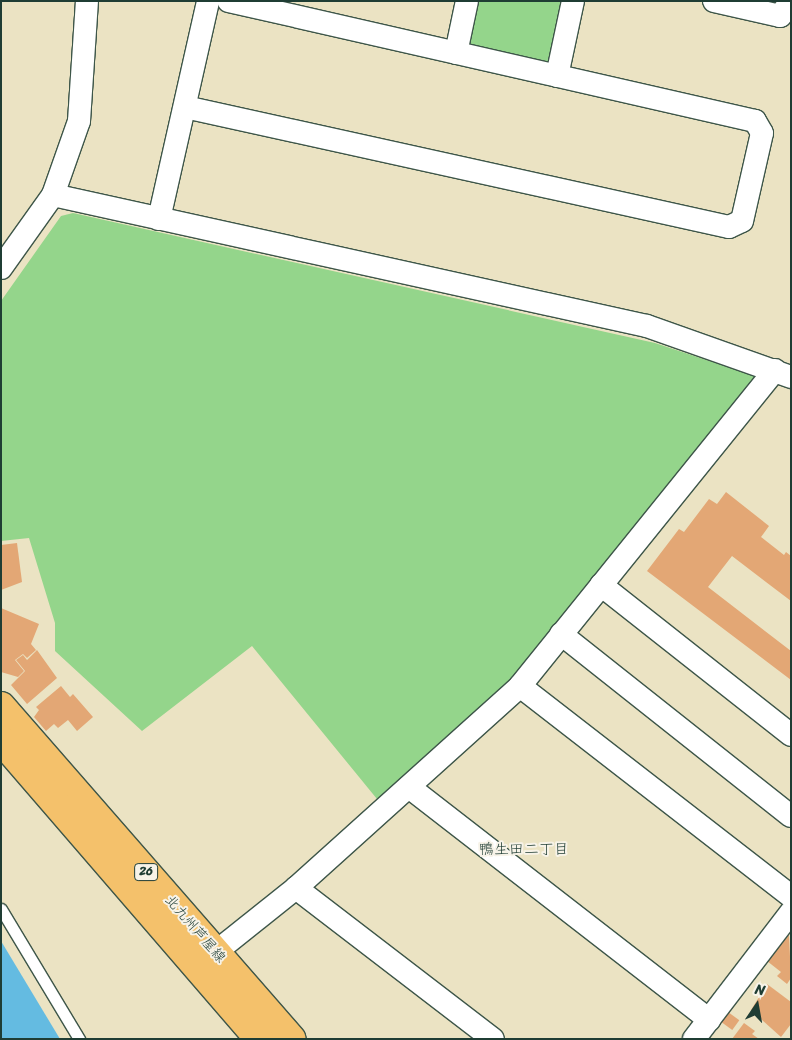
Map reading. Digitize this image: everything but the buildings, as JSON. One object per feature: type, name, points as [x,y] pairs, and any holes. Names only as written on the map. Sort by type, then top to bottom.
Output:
[{"type":"main road","name":"北九州芦屋線","points":[[1,706],[206,959],[259,1039]]},
{"type":"main road","name":"北九州芦屋線","points":[[1,740],[206,959],[291,1039]]},
{"type":"street","points":[[1,268],[53,195],[79,121],[87,1]]},
{"type":"street","points":[[158,219],[208,1]]},
{"type":"street","points":[[185,107],[728,227],[742,221],[762,133],[755,121],[229,1]]},
{"type":"street","points":[[456,53],[467,1]]},
{"type":"street","points":[[557,76],[573,1]]},
{"type":"street","points":[[714,1],[780,16],[791,1]]},
{"type":"street","points":[[53,195],[647,326],[783,374],[601,585],[520,686],[296,888],[206,959]]},
{"type":"street","points":[[601,585],[790,734]]},
{"type":"street","points":[[561,634],[791,816]]},
{"type":"street","points":[[520,686],[791,896]]},
{"type":"street","points":[[409,787],[709,1020]]},
{"type":"street","points":[[296,888],[493,1039]]},
{"type":"street","points":[[694,1039],[791,912]]},
{"type":"lane","points":[[1,909],[79,1039]]},
{"type":"green space","points":[[473,1],[567,1],[553,67],[463,47]]},
{"type":"green space","points":[[73,213],[655,343],[755,376],[756,380],[513,682],[377,799],[252,646],[142,731],[55,651],[55,623],[29,538],[1,541],[1,301],[61,216]]},
{"type":"water","points":[[1,941],[60,1039],[1,1039]]},
{"type":"district","name":"鴨生田二丁目","points":[[524,850]]}]
